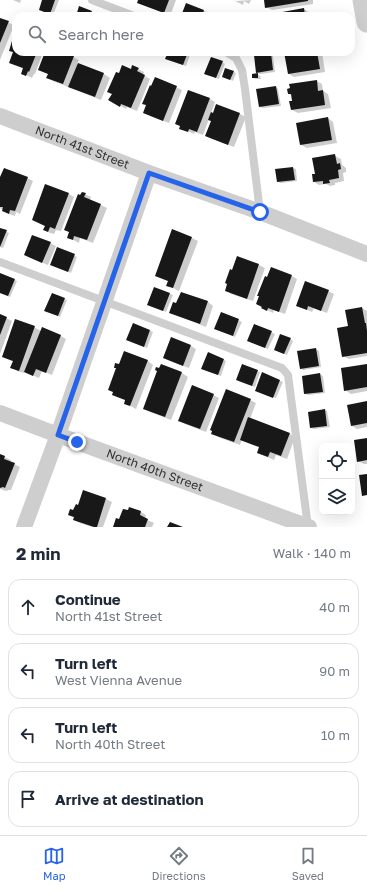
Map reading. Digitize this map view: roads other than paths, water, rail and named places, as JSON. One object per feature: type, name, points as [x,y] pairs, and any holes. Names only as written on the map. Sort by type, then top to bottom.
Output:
[{"type":"street","points":[[363,0],[367,22]]},
{"type":"street","name":"North 41st Street","points":[[0,116],[149,173],[260,212],[367,254]]},
{"type":"street","points":[[24,527],[58,435],[149,173]]},
{"type":"street","name":"North 40th Street","points":[[0,413],[309,527]]},
{"type":"lane","points":[[92,0],[124,12]]},
{"type":"lane","points":[[233,56],[236,58],[242,70],[260,212]]},
{"type":"lane","points":[[0,262],[282,368],[288,375],[309,527]]}]
